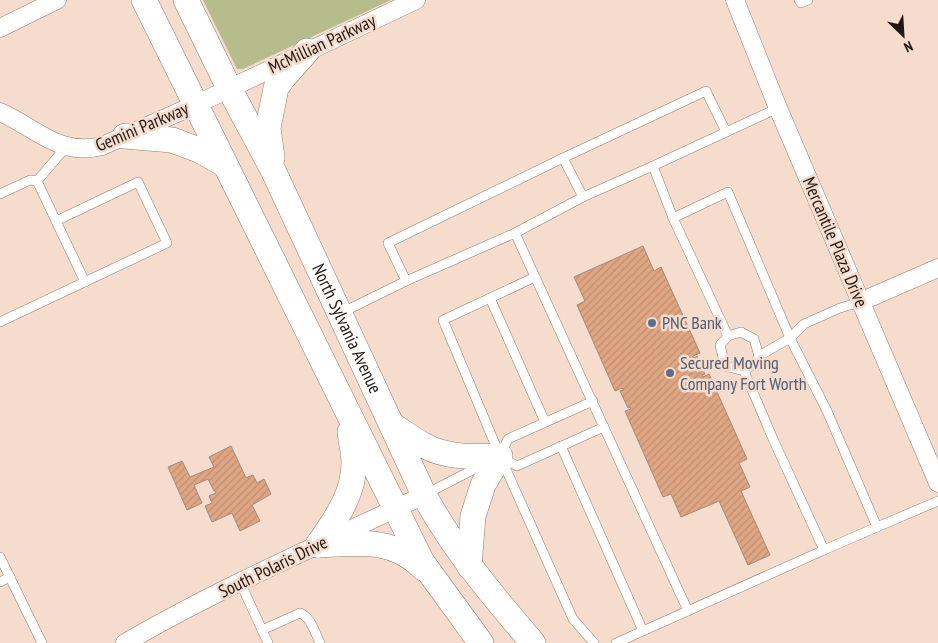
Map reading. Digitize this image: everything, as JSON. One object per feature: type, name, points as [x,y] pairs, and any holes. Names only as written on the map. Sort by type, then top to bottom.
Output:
[{"type":"main road","name":"North Sylvania Avenue","points":[[144,0],[422,562],[481,643]]},
{"type":"main road","name":"North Sylvania Avenue","points":[[186,0],[229,88],[273,170],[424,495],[441,527],[469,566],[533,643]]},
{"type":"main road","points":[[273,170],[268,128],[276,88],[307,51]]},
{"type":"main road","points":[[125,136],[172,140],[199,150],[224,164]]},
{"type":"main road","points":[[318,545],[338,516],[348,495],[354,464],[348,413]]},
{"type":"main road","points":[[392,425],[427,447],[448,454],[478,457],[500,456]]},
{"type":"main road","points":[[469,566],[473,516],[483,485],[500,456]]},
{"type":"main road","points":[[318,545],[364,542],[394,548],[414,559],[435,581]]},
{"type":"street","points":[[0,28],[56,0]]},
{"type":"street","name":"McMillian Parkway","points":[[229,88],[416,0]]},
{"type":"street","name":"Mercantile Plaza Drive","points":[[735,0],[778,108],[938,483]]},
{"type":"street","name":"Gemini Parkway","points":[[0,112],[66,147],[88,150],[125,136],[229,88]]},
{"type":"street","points":[[860,302],[938,268]]},
{"type":"street","name":"South Polaris Drive","points":[[125,643],[163,621],[240,582],[424,495]]},
{"type":"lane","points":[[799,0],[801,4],[808,0]]},
{"type":"lane","points":[[406,281],[388,243],[706,91],[726,132]]},
{"type":"lane","points":[[340,313],[406,281],[515,233],[583,197],[778,108]]},
{"type":"lane","points":[[38,181],[66,147]]},
{"type":"lane","points":[[563,158],[583,197]]},
{"type":"lane","points":[[653,166],[673,218],[728,336]]},
{"type":"lane","points":[[0,194],[30,180],[38,181]]},
{"type":"lane","points":[[38,181],[85,282]]},
{"type":"lane","points":[[0,322],[167,243],[138,182],[56,221]]},
{"type":"lane","points":[[673,218],[728,192],[790,338],[827,411],[877,527]]},
{"type":"lane","points":[[515,233],[688,611]]},
{"type":"lane","points":[[535,277],[443,320],[500,456],[573,619],[594,643]]},
{"type":"lane","points":[[490,298],[545,422]]},
{"type":"lane","points":[[744,371],[759,356],[790,338],[804,324],[840,308],[860,302]]},
{"type":"lane","points":[[744,371],[726,366],[720,345],[728,336],[741,332],[754,339],[759,356]]},
{"type":"lane","points":[[744,371],[824,550]]},
{"type":"lane","points":[[424,495],[500,456],[508,439],[592,401]]},
{"type":"lane","points":[[500,456],[517,466],[604,427]]},
{"type":"lane","points":[[561,446],[644,631]]},
{"type":"lane","points":[[616,643],[938,501]]},
{"type":"lane","points":[[0,557],[42,643]]},
{"type":"lane","points":[[0,582],[10,577]]},
{"type":"lane","points":[[240,582],[268,643]]},
{"type":"lane","points":[[262,630],[300,613],[309,620],[320,643]]},
{"type":"green space","points":[[203,0],[391,0],[243,69],[237,69]]},
{"type":"building","points":[[643,246],[654,271],[661,267],[700,353],[693,356],[694,358],[697,356],[705,374],[702,375],[703,377],[709,374],[747,459],[739,463],[750,487],[741,491],[770,555],[748,565],[719,501],[681,517],[671,494],[663,497],[625,411],[631,409],[630,407],[628,408],[620,391],[623,390],[622,388],[615,391],[577,305],[585,301],[574,277]]},
{"type":"building","points":[[231,446],[246,478],[253,475],[257,483],[264,479],[271,494],[252,505],[260,521],[240,531],[232,513],[212,522],[205,506],[212,503],[209,496],[216,493],[208,479],[194,485],[202,503],[187,510],[168,467],[182,461],[190,477],[214,467],[209,457]]},
{"type":"place","name":"PNC Bank","points":[[652,323]]},
{"type":"place","name":"Secured Moving Company Fort Worth","points":[[670,373]]}]
